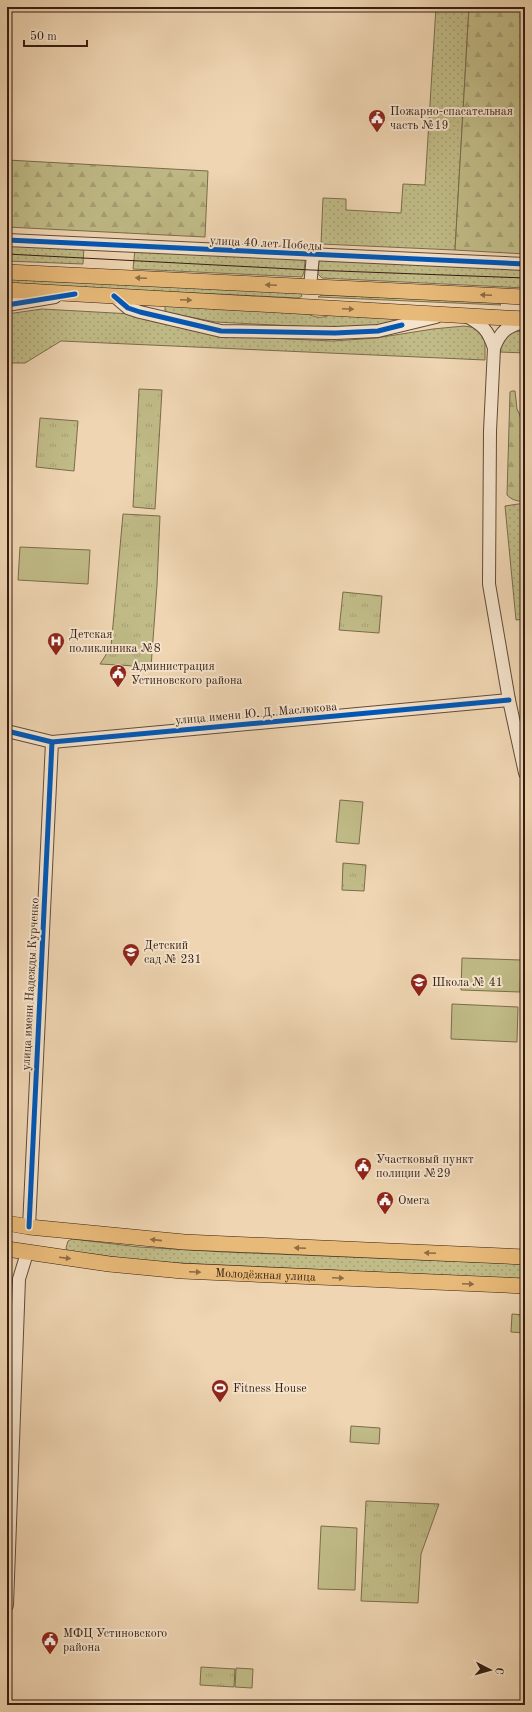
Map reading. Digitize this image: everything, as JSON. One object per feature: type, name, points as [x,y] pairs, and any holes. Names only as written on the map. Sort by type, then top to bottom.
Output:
[{"type":"main road","points":[[7,272],[525,297]]},
{"type":"main road","points":[[309,307],[310,287]]},
{"type":"main road","points":[[7,290],[446,314],[525,320]]},
{"type":"main road","points":[[505,318],[507,296]]},
{"type":"main road","points":[[7,1223],[29,1227],[184,1242],[525,1257]]},
{"type":"main road","points":[[27,1253],[29,1227]]},
{"type":"main road","name":"Молодёжная улица","points":[[7,1249],[109,1264],[182,1271],[525,1286]]},
{"type":"street","name":"улица 40 лет Победы","points":[[7,240],[525,264]]},
{"type":"street","points":[[310,287],[313,255]]},
{"type":"street","points":[[7,305],[75,294]]},
{"type":"street","points":[[114,296],[128,308],[140,312],[221,331],[335,333],[378,331],[446,314]]},
{"type":"street","points":[[466,316],[483,325],[494,348]]},
{"type":"street","points":[[525,320],[509,326],[499,336],[494,348],[490,431],[489,584],[509,700],[525,773]]},
{"type":"street","name":"улица имени Ю. Д. Маслюкова","points":[[7,731],[52,742],[509,700]]},
{"type":"street","name":"улица имени Надежды Курченко","points":[[29,1227],[52,742]]},
{"type":"street","points":[[7,1605],[19,1280],[27,1253]]},
{"type":"green space","points":[[436,7],[469,7],[455,250],[321,244],[323,198],[346,199],[346,210],[401,213],[403,184],[425,185]]},
{"type":"green space","points":[[469,7],[525,7],[525,254],[455,250]]},
{"type":"green space","points":[[7,160],[208,171],[205,237],[7,227]]},
{"type":"green space","points":[[7,243],[84,247],[83,264],[7,261]]},
{"type":"green space","points":[[135,249],[302,259],[305,261],[304,272],[302,277],[133,269]]},
{"type":"green space","points":[[319,259],[525,270],[525,288],[322,278],[318,274]]},
{"type":"green space","points":[[7,279],[300,293],[302,296],[299,298],[7,284]]},
{"type":"green space","points":[[322,295],[497,302],[501,305],[318,297]]},
{"type":"green space","points":[[165,305],[306,313],[319,317],[325,317],[332,314],[409,318],[373,326],[333,328],[215,322],[165,312]]},
{"type":"green space","points":[[42,309],[132,314],[224,336],[333,341],[376,338],[433,329],[464,326],[478,328],[485,336],[485,360],[61,341],[25,363],[7,363],[7,314]]},
{"type":"green space","points":[[516,331],[525,332],[525,353],[500,352],[504,338]]},
{"type":"green space","points":[[139,389],[162,390],[155,509],[133,507]]},
{"type":"green space","points":[[515,391],[517,409],[525,426],[525,501],[515,500],[507,495],[510,392]]},
{"type":"green space","points":[[40,418],[78,421],[74,471],[36,467]]},
{"type":"green space","points":[[525,503],[525,619],[516,620],[505,506]]},
{"type":"green space","points":[[123,514],[160,516],[151,667],[100,664],[111,647]]},
{"type":"green space","points":[[20,547],[90,550],[88,584],[18,580]]},
{"type":"green space","points":[[343,592],[382,596],[379,633],[339,630]]},
{"type":"green space","points":[[340,800],[363,802],[359,844],[336,842]]},
{"type":"green space","points":[[343,863],[366,865],[364,891],[342,890]]},
{"type":"green space","points":[[462,958],[521,960],[520,992],[461,990]]},
{"type":"green space","points":[[452,1004],[518,1007],[517,1042],[451,1039]]},
{"type":"green space","points":[[72,1239],[139,1247],[224,1252],[525,1264],[525,1279],[136,1260],[68,1251],[66,1248],[68,1241]]},
{"type":"green space","points":[[512,1314],[525,1315],[525,1333],[511,1332]]},
{"type":"green space","points":[[351,1426],[380,1428],[379,1444],[350,1442]]},
{"type":"green space","points":[[366,1501],[439,1504],[421,1554],[418,1603],[361,1601]]},
{"type":"green space","points":[[321,1526],[357,1528],[355,1590],[318,1589]]},
{"type":"green space","points":[[201,1667],[235,1669],[234,1687],[200,1685]]},
{"type":"green space","points":[[236,1668],[253,1669],[252,1688],[235,1687]]},
{"type":"waterway","points":[[523,249],[525,245]]},
{"type":"tram line","points":[[7,254],[311,270],[525,278]]},
{"type":"cycle path","points":[[7,240],[525,264]]},
{"type":"cycle path","points":[[7,305],[75,294]]},
{"type":"cycle path","points":[[114,296],[128,308],[140,312],[221,331],[335,333],[378,331],[402,325]]},
{"type":"cycle path","points":[[7,731],[52,742],[509,700]]},
{"type":"cycle path","points":[[29,1227],[52,742]]},
{"type":"place","name":"Пожарно-спасательная часть №19","points":[[377,133]]},
{"type":"place","name":"Детская поликлиника №8","points":[[56,656]]},
{"type":"place","name":"Администрация Устиновского района","points":[[118,688]]},
{"type":"place","name":"Детский сад № 231","points":[[131,967]]},
{"type":"place","name":"Школа № 41","points":[[419,997]]},
{"type":"place","name":"Участковый пункт полиции №29","points":[[363,1181]]},
{"type":"place","name":"Омега","points":[[385,1215]]},
{"type":"place","name":"Fitness House","points":[[220,1403]]},
{"type":"place","name":"МФЦ Устиновского района","points":[[50,1655]]}]
